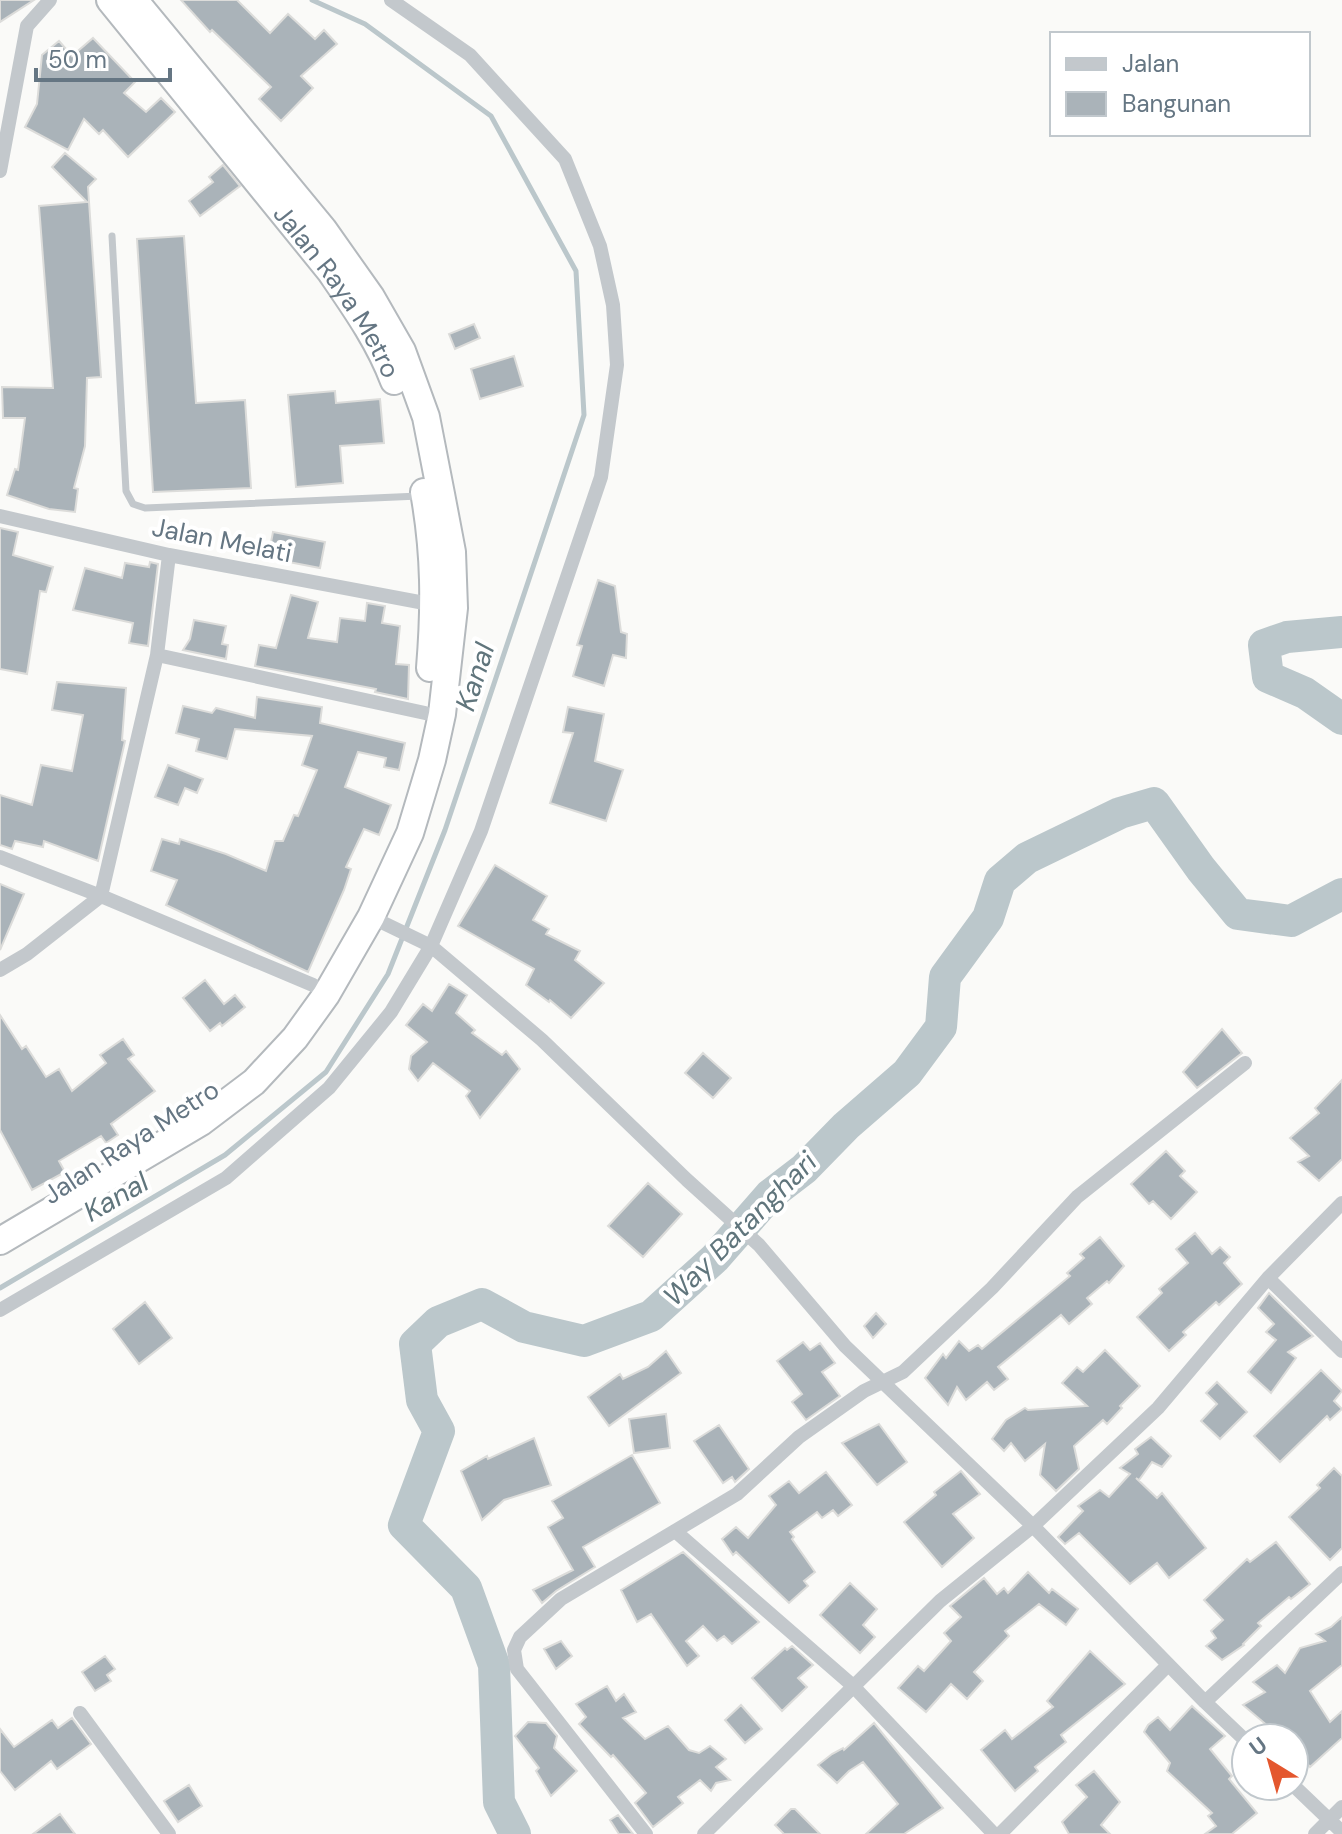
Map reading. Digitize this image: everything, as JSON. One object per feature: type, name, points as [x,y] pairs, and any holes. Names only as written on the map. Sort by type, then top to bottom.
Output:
[{"type":"highway","name":"Jalan Raya Metro","points":[[0,1223],[35,1212],[190,1109],[242,1068],[282,1027],[313,985],[357,912],[395,827],[417,757],[425,713],[435,605],[433,555],[425,496],[410,424],[386,359],[354,305],[295,226],[110,0]]},
{"type":"highway","points":[[0,1241],[35,1212],[201,1122],[254,1082],[295,1038],[380,922],[432,760],[442,714],[454,608],[452,552],[426,417],[402,351],[371,297],[323,229],[134,0]]},
{"type":"street","points":[[0,171],[4,125],[27,26],[50,0]]},
{"type":"street","points":[[0,1310],[226,1178],[329,1088],[391,1012],[431,946],[481,831],[601,477],[617,365],[613,305],[600,246],[565,159],[470,55],[391,0]]},
{"type":"street","name":"Jalan Melati","points":[[0,516],[169,555],[435,605]]},
{"type":"street","points":[[0,970],[27,954],[101,896],[157,655],[169,555]]},
{"type":"street","points":[[157,655],[425,713]]},
{"type":"street","points":[[0,857],[313,985]]},
{"type":"street","points":[[380,922],[431,946],[542,1040],[759,1245],[845,1346],[1033,1526],[1230,1726]]},
{"type":"street","points":[[646,1834],[517,1669],[514,1650],[526,1631],[561,1599],[737,1494],[799,1437],[864,1391],[903,1372],[992,1288],[1077,1197],[1245,1063]]},
{"type":"street","points":[[704,1834],[940,1601],[1033,1526],[1158,1408],[1268,1278],[1342,1203]]},
{"type":"street","points":[[1268,1278],[1342,1351]]},
{"type":"street","points":[[675,1531],[852,1685],[994,1834]]},
{"type":"street","points":[[1205,1702],[1342,1573]]},
{"type":"street","points":[[1000,1834],[1168,1665]]},
{"type":"street","points":[[80,1713],[169,1834]]},
{"type":"street","points":[[1310,1801],[1342,1832]]},
{"type":"street","points":[[1315,1834],[1342,1807]]},
{"type":"lane","points":[[112,236],[126,491],[133,504],[145,508],[425,496]]},
{"type":"building","points":[[0,0],[34,0],[0,22]]},
{"type":"building","points":[[181,0],[237,0],[270,33],[288,14],[315,39],[324,30],[337,44],[301,76],[313,88],[281,121],[259,99],[271,87],[212,30],[210,32]]},
{"type":"building","points":[[93,38],[135,82],[124,93],[146,112],[161,98],[175,112],[128,157],[103,130],[99,134],[84,119],[68,150],[25,127],[37,104],[42,55],[59,41],[72,56]]},
{"type":"building","points":[[65,153],[96,179],[88,187],[101,377],[87,378],[85,446],[74,488],[78,489],[75,512],[49,509],[7,495],[15,469],[18,470],[25,418],[3,418],[2,387],[53,388],[39,206],[87,202],[52,167]]},
{"type":"building","points":[[223,165],[240,186],[200,216],[189,201],[213,182],[209,177]]},
{"type":"building","points":[[184,236],[196,403],[245,400],[251,488],[153,492],[137,239]]},
{"type":"building","points":[[474,324],[480,338],[455,349],[449,334]]},
{"type":"building","points":[[514,356],[523,386],[480,399],[471,369]]},
{"type":"building","points":[[335,391],[336,403],[380,399],[384,443],[340,446],[343,483],[296,487],[288,395]]},
{"type":"building","points":[[0,528],[18,532],[13,555],[53,567],[46,592],[40,591],[27,674],[0,669]]},
{"type":"building","points":[[273,532],[325,542],[320,568],[268,558]]},
{"type":"building","points":[[150,562],[158,564],[148,646],[129,643],[133,623],[73,610],[85,568],[122,578],[125,563],[149,567]]},
{"type":"building","points":[[598,580],[615,586],[621,632],[627,634],[626,658],[613,655],[604,686],[573,676],[582,646],[577,645]]},
{"type":"building","points":[[291,595],[318,602],[308,638],[337,642],[340,618],[365,621],[367,603],[385,606],[382,623],[400,626],[396,664],[409,665],[408,699],[375,692],[376,689],[255,666],[259,645],[276,648]]},
{"type":"building","points":[[194,620],[226,626],[222,644],[228,645],[226,659],[183,650],[190,639]]},
{"type":"building","points":[[57,682],[126,688],[122,740],[125,741],[98,861],[44,841],[43,847],[15,841],[12,849],[0,845],[0,795],[32,805],[41,765],[72,771],[83,715],[52,710]]},
{"type":"building","points":[[257,697],[322,707],[320,723],[405,743],[399,770],[384,767],[386,758],[358,752],[345,787],[391,805],[379,835],[364,829],[346,867],[351,869],[344,890],[308,972],[166,905],[177,880],[151,871],[162,839],[179,844],[180,839],[266,871],[275,841],[283,841],[294,815],[298,816],[317,770],[302,765],[312,736],[235,729],[227,759],[196,751],[199,739],[176,733],[183,706],[212,713],[216,708],[255,718]]},
{"type":"building","points":[[568,707],[604,714],[595,761],[623,770],[606,821],[550,803],[573,733],[563,732]]},
{"type":"building","points":[[168,765],[203,779],[197,793],[185,788],[178,805],[155,797]]},
{"type":"building","points":[[495,865],[547,896],[533,920],[549,929],[546,934],[580,951],[575,960],[604,983],[571,1018],[526,985],[534,969],[458,926]]},
{"type":"building","points":[[0,884],[24,894],[0,950]]},
{"type":"building","points":[[205,980],[224,1004],[235,995],[245,1007],[222,1026],[220,1023],[210,1031],[183,998]]},
{"type":"building","points":[[449,984],[467,995],[456,1013],[475,1030],[472,1033],[502,1055],[506,1051],[520,1069],[480,1118],[466,1096],[470,1091],[433,1063],[418,1081],[409,1069],[411,1056],[427,1042],[406,1025],[423,1004],[432,1011]]},
{"type":"building","points":[[0,1015],[22,1049],[26,1046],[46,1077],[59,1069],[72,1091],[106,1063],[100,1055],[123,1039],[134,1055],[128,1059],[155,1091],[111,1124],[118,1135],[106,1143],[101,1136],[59,1161],[65,1172],[32,1190],[0,1130]]},
{"type":"building","points":[[1222,1029],[1242,1053],[1197,1088],[1183,1072]]},
{"type":"building","points":[[703,1053],[731,1078],[713,1098],[685,1073]]},
{"type":"building","points":[[1342,1080],[1342,1159],[1319,1181],[1298,1162],[1309,1156],[1290,1138],[1319,1113],[1315,1108]]},
{"type":"building","points":[[1166,1151],[1185,1171],[1180,1176],[1197,1192],[1171,1219],[1153,1201],[1149,1204],[1131,1184]]},
{"type":"building","points":[[648,1183],[682,1214],[643,1257],[608,1226]]},
{"type":"building","points":[[1195,1233],[1212,1254],[1220,1247],[1230,1257],[1224,1263],[1242,1284],[1219,1305],[1216,1302],[1183,1332],[1186,1335],[1169,1351],[1137,1317],[1162,1293],[1159,1289],[1188,1263],[1176,1249]]},
{"type":"building","points":[[1100,1237],[1124,1266],[1109,1283],[1107,1281],[1087,1298],[1092,1304],[1069,1324],[1061,1315],[998,1367],[1008,1379],[994,1390],[987,1382],[966,1400],[957,1387],[948,1405],[925,1378],[943,1354],[946,1358],[959,1341],[969,1351],[978,1345],[982,1349],[1070,1276],[1067,1273],[1084,1258],[1080,1254]]},
{"type":"building","points":[[1269,1293],[1313,1336],[1288,1352],[1296,1358],[1271,1393],[1248,1372],[1276,1340],[1266,1332],[1274,1324],[1258,1308]]},
{"type":"building","points":[[145,1302],[172,1338],[139,1364],[113,1329]]},
{"type":"building","points":[[876,1313],[886,1324],[873,1338],[864,1326]]},
{"type":"building","points":[[803,1342],[810,1350],[820,1343],[835,1363],[822,1372],[840,1396],[806,1420],[792,1402],[802,1394],[777,1361]]},
{"type":"building","points":[[1105,1350],[1140,1386],[1107,1424],[1103,1420],[1074,1446],[1079,1469],[1056,1491],[1040,1475],[1045,1444],[1025,1461],[1011,1443],[1004,1451],[992,1439],[1006,1420],[1025,1408],[1087,1406],[1062,1383],[1077,1367],[1083,1372]]},
{"type":"building","points":[[666,1351],[681,1373],[609,1426],[588,1397],[620,1374],[623,1379],[648,1367]]},
{"type":"building","points":[[1321,1370],[1342,1391],[1334,1401],[1342,1409],[1330,1420],[1327,1416],[1280,1462],[1254,1436]]},
{"type":"building","points":[[1217,1382],[1247,1412],[1220,1439],[1201,1421],[1217,1404],[1206,1393]]},
{"type":"building","points":[[666,1414],[670,1448],[634,1453],[629,1419]]},
{"type":"building","points":[[879,1424],[907,1462],[877,1485],[842,1443]]},
{"type":"building","points":[[719,1425],[749,1469],[735,1482],[732,1477],[723,1483],[694,1441]]},
{"type":"building","points":[[1151,1437],[1171,1456],[1162,1467],[1152,1462],[1139,1480],[1136,1478],[1157,1498],[1162,1493],[1206,1548],[1169,1578],[1157,1563],[1130,1584],[1079,1533],[1065,1544],[1058,1537],[1083,1511],[1078,1506],[1100,1490],[1109,1497],[1130,1474],[1120,1468],[1138,1454],[1135,1449]]},
{"type":"building","points":[[534,1438],[551,1485],[504,1500],[482,1520],[461,1471],[487,1456],[488,1459]]},
{"type":"building","points":[[632,1455],[660,1503],[583,1547],[595,1567],[542,1603],[533,1590],[573,1570],[548,1527],[563,1518],[552,1501]]},
{"type":"building","points":[[1334,1468],[1342,1476],[1342,1548],[1330,1560],[1289,1517],[1320,1488],[1317,1485]]},
{"type":"building","points":[[961,1471],[980,1494],[953,1514],[974,1538],[942,1567],[904,1522]]},
{"type":"building","points":[[826,1472],[852,1505],[838,1516],[833,1510],[822,1518],[817,1512],[790,1532],[815,1572],[804,1581],[808,1586],[789,1603],[736,1552],[733,1555],[722,1539],[736,1527],[748,1538],[776,1505],[769,1496],[789,1481],[799,1493]]},
{"type":"building","points":[[1276,1542],[1310,1584],[1258,1623],[1261,1626],[1244,1645],[1222,1660],[1206,1646],[1216,1638],[1211,1631],[1223,1620],[1204,1600],[1247,1559],[1250,1562]]},
{"type":"building","points":[[683,1552],[759,1622],[732,1644],[724,1636],[717,1641],[703,1626],[686,1641],[699,1656],[687,1666],[651,1614],[637,1622],[621,1590]]},
{"type":"building","points":[[1028,1572],[1049,1593],[1052,1589],[1078,1609],[1066,1625],[1039,1604],[1005,1631],[1009,1636],[974,1672],[983,1681],[967,1699],[951,1684],[926,1712],[898,1688],[918,1666],[924,1671],[951,1641],[944,1633],[961,1617],[950,1606],[984,1578],[997,1594],[1004,1588],[1008,1593]]},
{"type":"building","points":[[850,1583],[877,1609],[863,1625],[875,1637],[860,1653],[820,1615]]},
{"type":"building","points":[[1342,1617],[1342,1665],[1310,1691],[1330,1722],[1342,1711],[1342,1738],[1310,1767],[1310,1722],[1263,1722],[1243,1705],[1265,1692],[1253,1682],[1277,1665],[1285,1673],[1300,1648],[1325,1641],[1316,1634]]},
{"type":"building","points":[[561,1641],[572,1656],[556,1669],[544,1649]]},
{"type":"building","points":[[792,1646],[813,1665],[798,1678],[807,1687],[782,1711],[752,1678],[785,1648],[787,1650]]},
{"type":"building","points":[[1090,1651],[1125,1684],[1061,1735],[1066,1742],[1035,1767],[1038,1771],[1015,1791],[981,1750],[1005,1730],[1012,1739],[1053,1707],[1047,1701]]},
{"type":"building","points":[[105,1656],[115,1669],[107,1675],[111,1681],[95,1691],[82,1672]]},
{"type":"building","points":[[607,1686],[616,1701],[624,1694],[636,1712],[623,1718],[645,1739],[668,1726],[689,1750],[699,1753],[710,1746],[726,1759],[716,1767],[730,1780],[716,1783],[711,1791],[700,1780],[678,1797],[683,1803],[653,1827],[635,1803],[646,1793],[613,1755],[611,1757],[579,1724],[586,1717],[576,1704]]},
{"type":"building","points":[[741,1705],[762,1729],[745,1743],[725,1720]]},
{"type":"building","points":[[1192,1706],[1225,1736],[1210,1749],[1230,1774],[1230,1802],[1248,1802],[1257,1813],[1232,1834],[1205,1834],[1216,1826],[1208,1816],[1212,1813],[1167,1771],[1170,1763],[1144,1732],[1158,1717],[1170,1730]]},
{"type":"building","points":[[72,1718],[91,1744],[57,1769],[51,1761],[15,1790],[0,1771],[0,1729],[14,1747],[52,1720],[58,1728]]},
{"type":"building","points":[[528,1722],[546,1723],[557,1736],[554,1748],[577,1771],[551,1796],[536,1771],[539,1768],[515,1736]]},
{"type":"building","points":[[874,1723],[943,1808],[904,1834],[866,1834],[898,1804],[863,1762],[837,1783],[818,1765],[832,1754],[844,1750]]},
{"type":"building","points":[[1094,1771],[1120,1802],[1101,1825],[1110,1834],[1069,1834],[1062,1822],[1087,1797],[1076,1785]]},
{"type":"building","points":[[189,1785],[202,1806],[178,1822],[164,1801]]},
{"type":"building","points":[[791,1809],[795,1809],[820,1834],[784,1834],[775,1825]]},
{"type":"building","points":[[60,1814],[75,1834],[33,1834]]},
{"type":"building","points":[[618,1815],[633,1834],[619,1834],[610,1820]]},
{"type":"waterway","name":"Kanal","points":[[0,1288],[225,1155],[326,1072],[388,974],[445,830],[584,415],[576,271],[491,116],[365,24],[312,0]]},
{"type":"waterway","name":"Way Batanghari","points":[[1342,632],[1287,637],[1264,645],[1268,677],[1305,693],[1342,719]]},
{"type":"waterway","name":"Way Batanghari","points":[[515,1834],[499,1802],[494,1665],[466,1588],[404,1525],[439,1431],[422,1400],[415,1344],[438,1322],[482,1304],[524,1327],[584,1341],[651,1316],[715,1258],[770,1195],[804,1169],[846,1126],[907,1073],[941,1027],[945,977],[988,918],[1000,881],[1027,858],[1120,813],[1154,803],[1238,914],[1291,921],[1342,894]]}]
